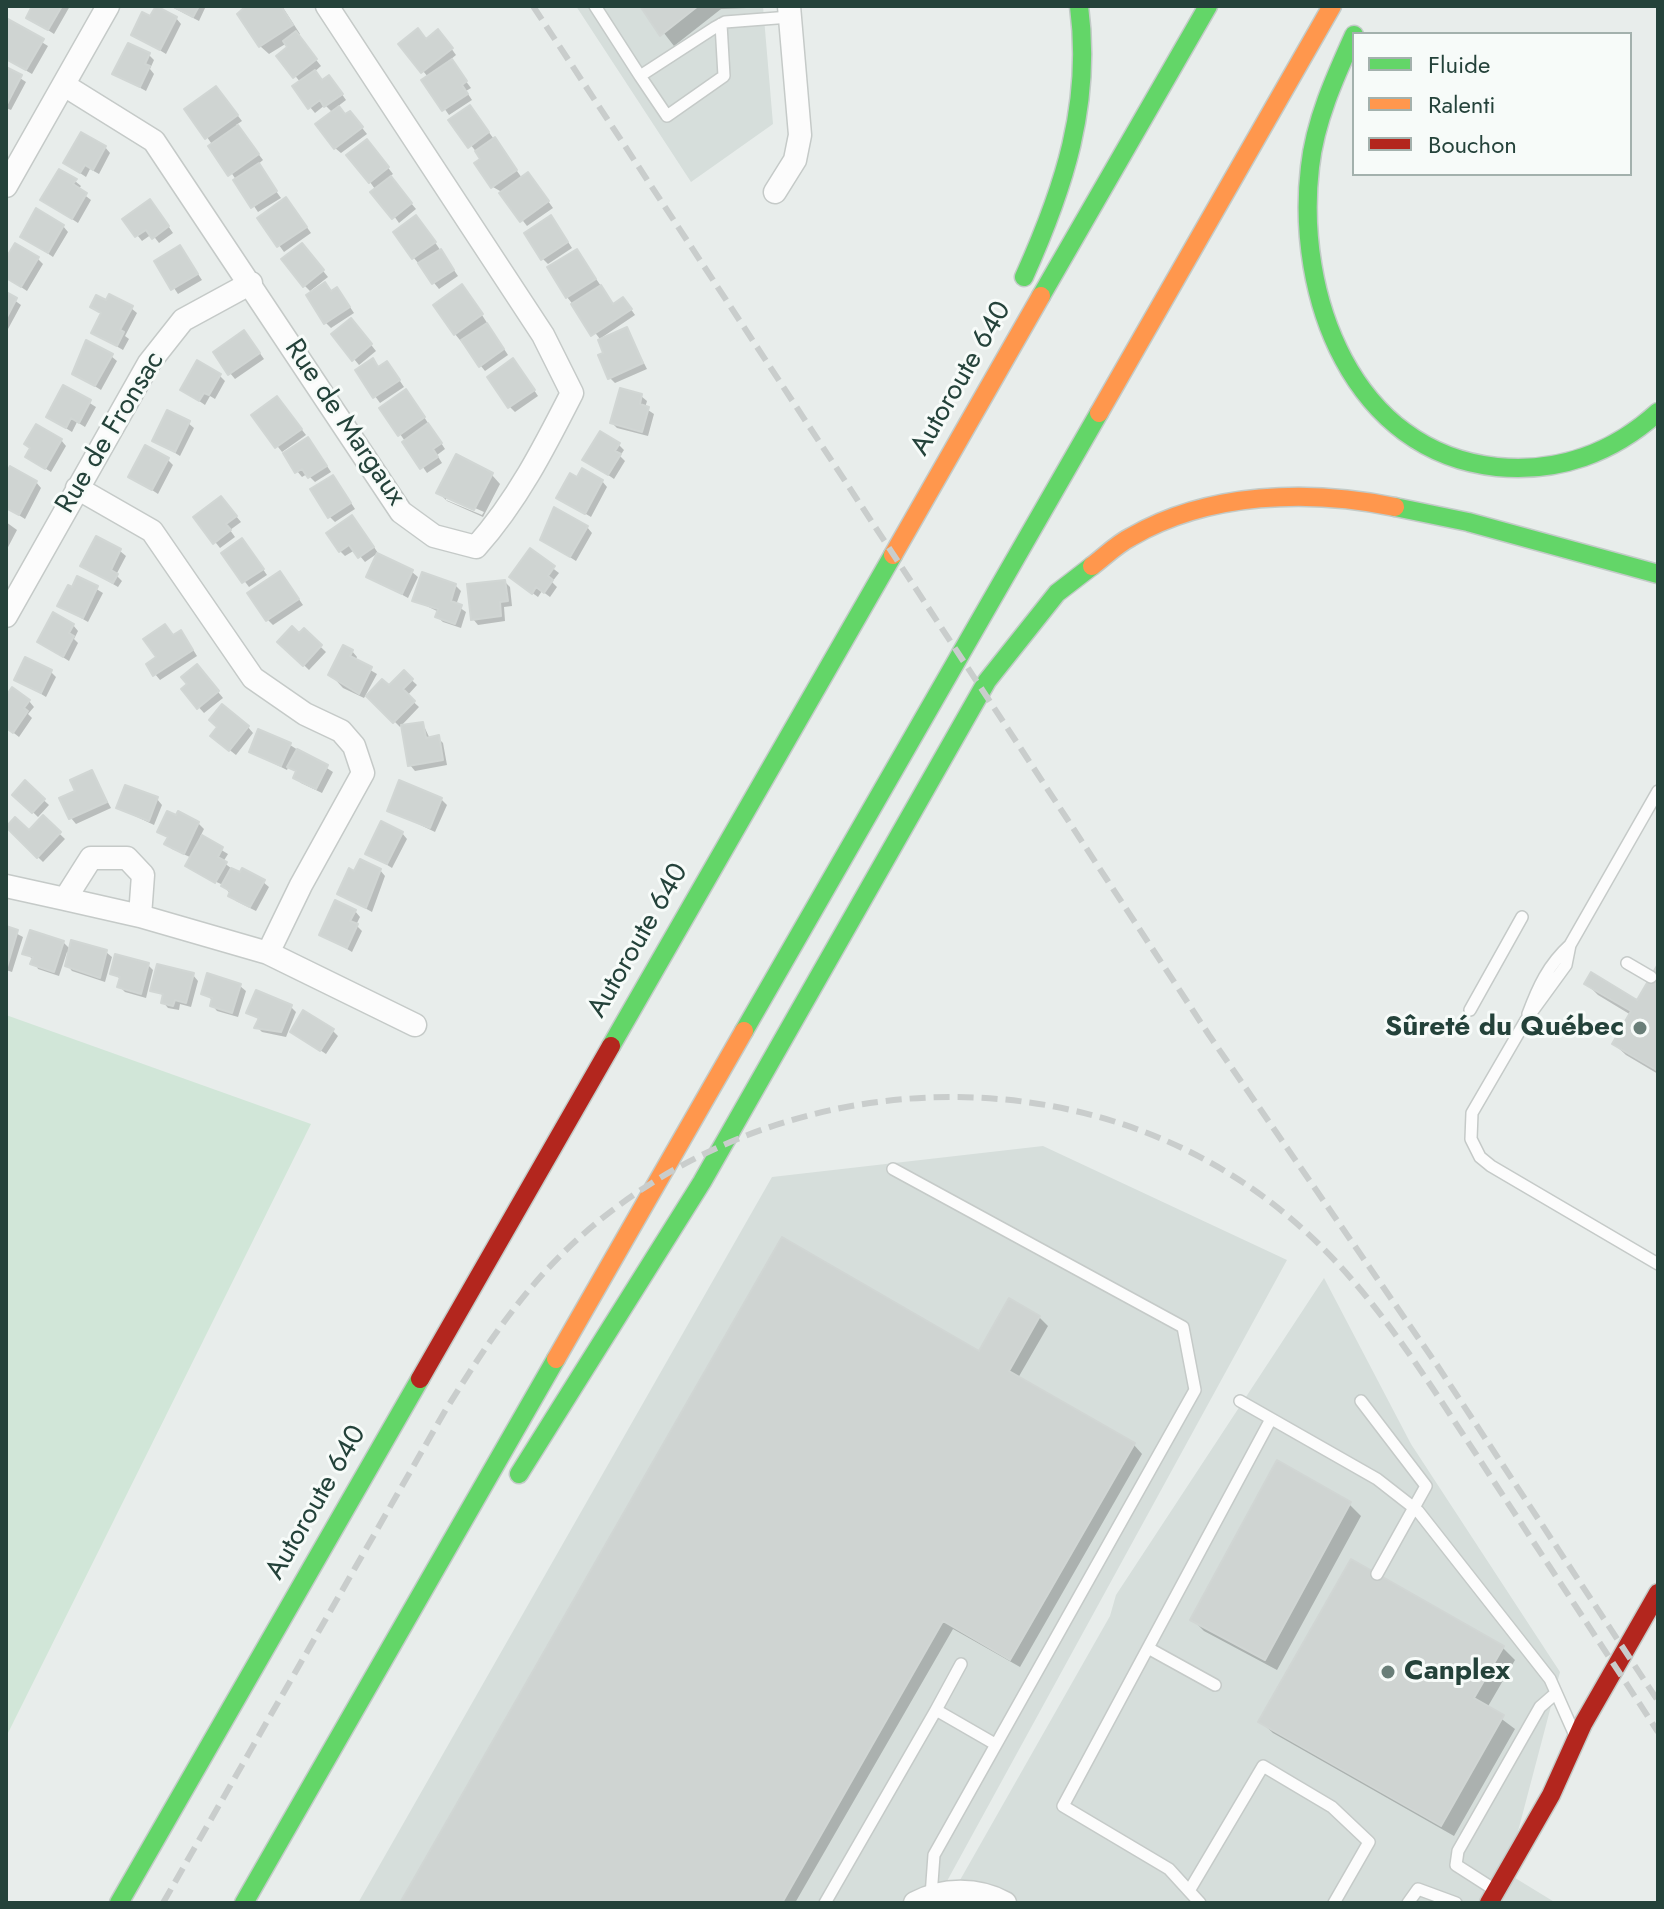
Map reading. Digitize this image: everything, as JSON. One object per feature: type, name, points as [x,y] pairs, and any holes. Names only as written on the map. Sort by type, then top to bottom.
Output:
[{"type":"main road","points":[[1018,290],[1062,193],[1074,154],[1083,72],[1079,6]]},
{"type":"main road","name":"Autoroute 640","points":[[119,1903],[1208,6]]},
{"type":"main road","points":[[244,1903],[1332,6]]},
{"type":"main road","points":[[1352,40],[1330,90],[1315,140],[1308,186],[1308,226],[1316,287],[1327,329],[1344,365],[1366,398],[1394,426],[1424,446],[1475,466],[1510,470],[1560,465],[1595,455],[1626,437],[1658,412]]},
{"type":"main road","points":[[912,521],[998,333]]},
{"type":"main road","points":[[506,1493],[620,1318],[987,681],[1033,616],[1077,573],[1114,547],[1178,515],[1244,499],[1309,495],[1351,497],[1408,508],[1658,574]]},
{"type":"main road","points":[[336,1743],[479,1533]]},
{"type":"main road","points":[[1584,1739],[1658,1593]]},
{"type":"main road","points":[[1492,1897],[1584,1739],[1658,1629]]},
{"type":"street","points":[[6,186],[108,6]]},
{"type":"street","name":"Rue de Margaux","points":[[64,85],[154,141],[401,512],[434,536],[476,547],[501,519],[542,452],[572,393],[543,335],[327,6]]},
{"type":"street","points":[[775,192],[799,150],[799,109],[790,12]]},
{"type":"street","name":"Rue de Fronsac","points":[[6,616],[149,363],[183,320],[251,283]]},
{"type":"street","points":[[77,488],[152,531],[253,678],[305,714],[341,731],[354,746],[363,773],[301,885],[268,953]]},
{"type":"street","points":[[65,899],[91,858],[127,858],[143,875],[140,916]]},
{"type":"street","points":[[6,886],[140,916],[268,953],[415,1025]]},
{"type":"street","points":[[923,1900],[970,1892],[1005,1903]]},
{"type":"lane","points":[[595,6],[667,116],[724,76],[721,24]]},
{"type":"lane","points":[[640,76],[721,24],[790,12]]},
{"type":"lane","points":[[1658,791],[1570,945],[1566,965],[1526,1020],[1472,1113],[1470,1133],[1476,1152],[1491,1166],[1658,1264]]},
{"type":"lane","points":[[1470,1010],[1522,917]]},
{"type":"lane","points":[[1627,963],[1651,977]]},
{"type":"lane","points":[[893,1169],[1183,1327],[1195,1390],[934,1855],[923,1900]]},
{"type":"lane","points":[[1240,1401],[1377,1479],[1414,1507],[1550,1679],[1584,1739]]},
{"type":"lane","points":[[1361,1401],[1426,1486],[1377,1574]]},
{"type":"lane","points":[[1200,1903],[1169,1869],[1063,1806],[1271,1419]]},
{"type":"lane","points":[[1148,1648],[1215,1685]]},
{"type":"lane","points":[[825,1903],[961,1664]]},
{"type":"lane","points":[[1492,1897],[1456,1865],[1458,1851],[1540,1707],[1556,1693]]},
{"type":"lane","points":[[936,1710],[995,1744]]},
{"type":"lane","points":[[1189,1891],[1263,1766],[1332,1807],[1369,1842],[1334,1903]]},
{"type":"lane","points":[[1408,1903],[1418,1889],[1456,1903]]},
{"type":"shaded area","points":[[576,6],[763,6],[773,124],[691,182]]},
{"type":"shaded area","points":[[1043,1146],[1287,1260],[935,1903],[358,1903],[772,1177]]},
{"type":"shaded area","points":[[1324,1278],[1411,1444],[1560,1672],[1507,1873],[1556,1903],[947,1903],[1110,1616],[1116,1595]]},
{"type":"green space","points":[[6,1015],[311,1124],[6,1737]]},
{"type":"building","points":[[32,6],[62,6],[48,30],[26,18]]},
{"type":"building","points":[[156,6],[177,17],[160,50],[131,35],[142,12],[150,16]]},
{"type":"building","points":[[172,6],[199,6],[193,17]]},
{"type":"building","points":[[246,6],[281,6],[293,25],[259,47],[237,14]]},
{"type":"building","points":[[640,6],[698,6],[660,36]]},
{"type":"building","points":[[6,18],[44,39],[26,70],[6,59]]},
{"type":"building","points":[[418,28],[426,39],[438,29],[453,48],[421,73],[398,44]]},
{"type":"building","points":[[296,31],[317,59],[293,78],[276,56],[287,47],[283,41]]},
{"type":"building","points":[[128,43],[150,53],[145,64],[150,66],[140,87],[112,74]]},
{"type":"building","points":[[452,59],[467,81],[462,85],[468,94],[442,111],[421,80]]},
{"type":"building","points":[[6,67],[22,75],[6,106]]},
{"type":"building","points":[[315,70],[322,80],[329,75],[343,94],[324,107],[320,100],[308,109],[292,86]]},
{"type":"building","points":[[216,86],[238,115],[205,139],[184,109]]},
{"type":"building","points":[[470,105],[489,132],[468,148],[448,120]]},
{"type":"building","points":[[339,106],[345,114],[350,111],[363,127],[334,149],[315,124]]},
{"type":"building","points":[[238,125],[259,154],[228,176],[208,146]]},
{"type":"building","points":[[81,132],[106,146],[93,170],[85,165],[80,173],[63,163]]},
{"type":"building","points":[[495,137],[517,170],[491,188],[474,163],[480,159],[475,151]]},
{"type":"building","points":[[367,139],[389,167],[369,183],[346,155]]},
{"type":"building","points":[[259,163],[277,191],[251,208],[233,180]]},
{"type":"building","points":[[59,169],[77,179],[73,184],[87,193],[72,219],[40,200]]},
{"type":"building","points":[[528,172],[549,201],[520,222],[499,193]]},
{"type":"building","points":[[391,176],[412,203],[392,219],[370,192]]},
{"type":"building","points":[[286,197],[307,227],[277,247],[257,218]]},
{"type":"building","points":[[150,199],[169,226],[152,239],[146,230],[135,237],[122,219]]},
{"type":"building","points":[[36,208],[64,225],[48,253],[20,237]]},
{"type":"building","points":[[416,215],[436,242],[412,259],[393,232]]},
{"type":"building","points":[[551,215],[568,242],[541,260],[524,233]]},
{"type":"building","points":[[15,243],[39,257],[21,287],[6,278],[6,258]]},
{"type":"building","points":[[302,243],[324,270],[303,287],[281,259]]},
{"type":"building","points":[[180,245],[198,274],[171,290],[154,261]]},
{"type":"building","points":[[441,249],[454,270],[432,284],[418,263]]},
{"type":"building","points":[[577,249],[596,279],[566,298],[547,267]]},
{"type":"building","points":[[325,282],[331,291],[337,287],[350,307],[324,324],[306,295]]},
{"type":"building","points":[[462,284],[483,314],[454,335],[433,305]]},
{"type":"building","points":[[601,285],[613,304],[623,297],[632,309],[591,336],[571,304]]},
{"type":"building","points":[[6,292],[17,298],[6,319]]},
{"type":"building","points":[[109,294],[133,306],[120,330],[124,332],[117,346],[91,333],[101,313],[90,307],[96,295],[106,300]]},
{"type":"building","points":[[351,318],[372,344],[352,361],[331,334]]},
{"type":"building","points":[[487,323],[504,349],[479,367],[461,340]]},
{"type":"building","points":[[627,327],[643,363],[608,379],[598,355],[603,353],[598,340]]},
{"type":"building","points":[[244,330],[260,353],[228,375],[213,352]]},
{"type":"building","points":[[86,340],[113,354],[95,386],[72,374]]},
{"type":"building","points":[[373,358],[378,367],[387,361],[400,380],[373,398],[355,370]]},
{"type":"building","points":[[513,358],[535,390],[508,408],[487,377]]},
{"type":"building","points":[[197,360],[221,374],[209,395],[204,393],[199,401],[180,390]]},
{"type":"building","points":[[63,385],[91,400],[79,423],[71,418],[66,428],[46,417]]},
{"type":"building","points":[[620,388],[642,394],[640,404],[649,407],[642,432],[610,423]]},
{"type":"building","points":[[406,389],[425,417],[398,436],[379,408]]},
{"type":"building","points":[[277,396],[302,429],[275,448],[251,415]]},
{"type":"building","points":[[167,410],[190,421],[175,452],[152,441]]},
{"type":"building","points":[[428,423],[442,443],[433,449],[438,457],[420,469],[402,442]]},
{"type":"building","points":[[36,424],[62,439],[45,469],[25,457],[30,448],[24,444]]},
{"type":"building","points":[[600,431],[620,443],[615,451],[621,454],[608,475],[582,460]]},
{"type":"building","points":[[308,437],[327,466],[308,478],[302,469],[295,473],[283,453]]},
{"type":"building","points":[[145,445],[169,458],[152,490],[128,477]]},
{"type":"building","points":[[456,454],[493,473],[474,510],[436,493]]},
{"type":"building","points":[[10,466],[37,481],[19,515],[6,508],[6,474]]},
{"type":"building","points":[[582,468],[603,480],[585,514],[556,498],[570,473],[577,477]]},
{"type":"building","points":[[333,475],[351,503],[328,518],[310,489]]},
{"type":"building","points":[[221,496],[237,516],[226,524],[231,530],[213,544],[193,517]]},
{"type":"building","points":[[554,507],[588,526],[570,557],[540,540]]},
{"type":"building","points":[[352,515],[374,547],[358,558],[349,545],[339,552],[326,533]]},
{"type":"building","points":[[96,536],[121,549],[111,570],[118,574],[113,583],[80,566]]},
{"type":"building","points":[[242,538],[264,569],[242,583],[221,553]]},
{"type":"building","points":[[530,548],[555,566],[548,576],[553,580],[544,593],[536,587],[532,594],[509,577]]},
{"type":"building","points":[[377,553],[413,570],[402,594],[366,577]]},
{"type":"building","points":[[280,571],[299,599],[266,621],[247,593]]},
{"type":"building","points":[[422,572],[456,584],[451,601],[462,605],[455,624],[435,617],[438,609],[412,601]]},
{"type":"building","points":[[77,576],[98,586],[83,618],[57,606],[68,585],[72,587]]},
{"type":"building","points":[[505,580],[508,601],[500,602],[501,616],[471,620],[467,584]]},
{"type":"building","points":[[53,612],[74,624],[69,633],[74,636],[63,657],[37,642]]},
{"type":"building","points":[[165,624],[173,635],[181,630],[193,650],[153,676],[146,664],[156,657],[143,639]]},
{"type":"building","points":[[292,626],[299,633],[304,628],[322,645],[303,666],[277,642]]},
{"type":"building","points":[[343,645],[353,650],[350,656],[372,667],[359,694],[328,675]]},
{"type":"building","points":[[25,657],[52,670],[41,693],[14,680]]},
{"type":"building","points":[[197,664],[219,691],[197,709],[181,689],[187,684],[181,677]]},
{"type":"building","points":[[404,670],[413,679],[403,689],[415,701],[393,723],[366,696],[382,679],[389,685]]},
{"type":"building","points":[[12,687],[30,700],[24,708],[28,711],[13,733],[6,728],[6,696]]},
{"type":"building","points":[[222,704],[249,726],[229,751],[210,736],[217,727],[209,720]]},
{"type":"building","points":[[423,722],[426,738],[439,735],[443,760],[408,766],[401,725]]},
{"type":"building","points":[[258,729],[291,743],[281,766],[249,752]]},
{"type":"building","points":[[297,749],[328,765],[316,789],[293,778],[296,771],[287,767]]},
{"type":"building","points":[[92,770],[107,802],[69,819],[59,798],[75,791],[70,780]]},
{"type":"building","points":[[25,780],[45,799],[32,813],[12,795]]},
{"type":"building","points":[[399,780],[442,798],[430,828],[387,811]]},
{"type":"building","points":[[125,785],[158,797],[149,821],[116,808]]},
{"type":"building","points":[[167,811],[176,815],[178,811],[199,822],[184,854],[164,844],[168,837],[157,832]]},
{"type":"building","points":[[43,815],[61,832],[37,858],[6,827],[15,817],[29,830]]},
{"type":"building","points":[[381,821],[403,832],[387,864],[365,854]]},
{"type":"building","points":[[202,835],[223,847],[218,857],[227,862],[215,883],[185,866]]},
{"type":"building","points":[[360,859],[381,869],[366,908],[337,894],[349,868],[354,871]]},
{"type":"building","points":[[231,868],[240,872],[242,868],[265,880],[250,907],[228,896],[230,891],[221,886]]},
{"type":"building","points":[[335,900],[356,910],[350,921],[358,924],[347,948],[319,935]]},
{"type":"building","points":[[6,926],[18,930],[7,967],[6,967]]},
{"type":"building","points":[[30,930],[64,941],[54,972],[30,964],[33,957],[22,954]]},
{"type":"building","points":[[71,940],[107,950],[100,978],[65,966]]},
{"type":"building","points":[[115,954],[149,963],[141,994],[117,987],[120,977],[110,974]]},
{"type":"building","points":[[157,964],[194,973],[186,1003],[175,1000],[173,1006],[161,1003],[163,994],[150,991]]},
{"type":"building","name":"Sûreté du Québec","points":[[1658,964],[1658,1071],[1612,1044],[1631,1011],[1584,984],[1591,972],[1637,1000]]},
{"type":"building","points":[[207,973],[241,984],[232,1013],[210,1006],[212,998],[201,994]]},
{"type":"building","points":[[256,990],[292,1005],[281,1032],[254,1028],[259,1018],[246,1013]]},
{"type":"building","points":[[303,1010],[334,1029],[320,1051],[290,1032]]},
{"type":"building","points":[[782,1237],[979,1351],[1009,1298],[1040,1316],[1009,1371],[1135,1443],[1010,1660],[943,1621],[782,1903],[400,1903]]},
{"type":"building","points":[[1277,1460],[1351,1502],[1265,1660],[1190,1620]]},
{"type":"building","name":"Canplex","points":[[1351,1559],[1504,1646],[1474,1698],[1504,1715],[1441,1826],[1258,1722]]},
{"type":"railway","points":[[533,6],[1209,1035],[1437,1365],[1658,1701]]},
{"type":"railway","points":[[163,1903],[445,1411],[523,1297],[580,1237],[660,1178],[749,1134],[844,1107],[942,1097],[1040,1104],[1135,1128],[1224,1171],[1305,1231],[1353,1281],[1416,1364],[1658,1732]]},
{"type":"traffic: fast","points":[[1024,277],[1062,178],[1078,111],[1082,77],[1079,6]]},
{"type":"traffic: fast","points":[[1041,296],[1208,6]]},
{"type":"traffic: fast","points":[[1352,40],[1316,133],[1310,167],[1308,216],[1312,266],[1324,314],[1344,359],[1370,399],[1404,432],[1447,455],[1497,467],[1542,467],[1584,457],[1622,439],[1658,412]]},
{"type":"traffic: fast","points":[[744,1031],[1099,413]]},
{"type":"traffic: fast","points":[[1395,507],[1468,522],[1658,574]]},
{"type":"traffic: fast","points":[[611,1046],[893,555]]},
{"type":"traffic: fast","points":[[519,1474],[702,1182],[987,681],[1057,593],[1092,566]]},
{"type":"traffic: fast","points":[[244,1903],[556,1359]]},
{"type":"traffic: fast","points":[[119,1903],[420,1379]]},
{"type":"traffic: slow","points":[[1099,413],[1332,6]]},
{"type":"traffic: slow","points":[[893,555],[1041,296]]},
{"type":"traffic: slow","points":[[1092,566],[1126,540],[1161,522],[1226,503],[1294,497],[1362,501],[1395,507]]},
{"type":"traffic: slow","points":[[556,1359],[744,1031]]},
{"type":"traffic: jam","points":[[420,1379],[611,1046]]},
{"type":"traffic: jam","points":[[1489,1903],[1551,1795],[1583,1724],[1658,1593]]},
{"type":"place","name":"Sûreté du Québec","points":[[1640,1028]]},
{"type":"place","name":"Canplex","points":[[1388,1672]]}]
